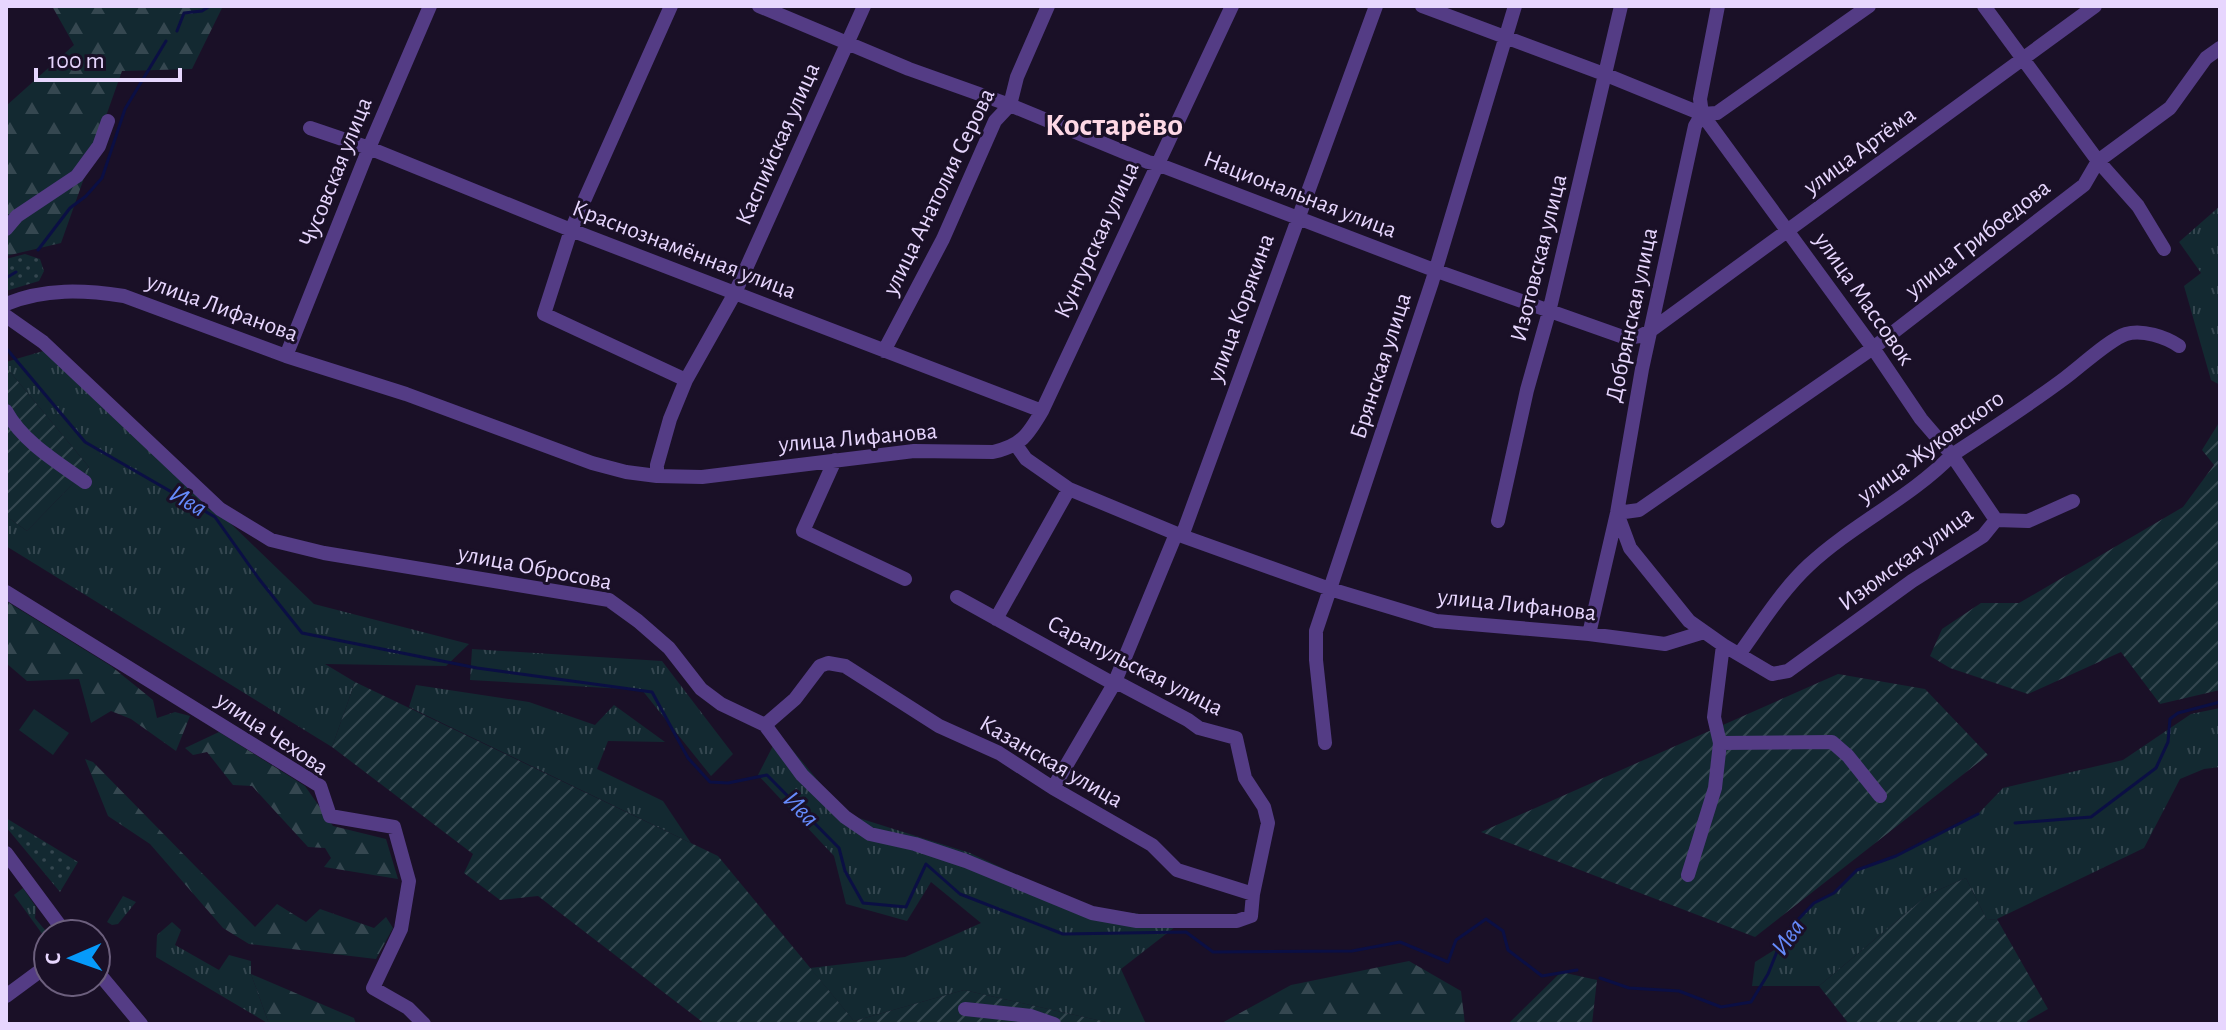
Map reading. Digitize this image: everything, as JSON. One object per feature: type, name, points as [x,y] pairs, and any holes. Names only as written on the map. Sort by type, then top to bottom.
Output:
[{"type":"street","name":"Чусовская улица","points":[[286,356],[430,6]]},
{"type":"street","points":[[671,6],[571,230],[544,314],[686,380]]},
{"type":"street","name":"Национальная улица","points":[[759,6],[909,69],[1010,105],[1148,162],[1549,312],[1626,338],[1650,331]]},
{"type":"street","name":"Каспийская улица","points":[[657,476],[657,465],[670,419],[686,380],[735,293],[864,6]]},
{"type":"street","name":"улица Анатолия Серова","points":[[884,351],[943,239],[995,121],[1010,105],[1017,77],[1048,6]]},
{"type":"street","name":"Кунгурская улица","points":[[1016,445],[1028,435],[1042,411],[1232,6]]},
{"type":"street","name":"улица Корякина","points":[[1053,788],[1114,684],[1179,535],[1376,6]]},
{"type":"street","points":[[1422,6],[1702,114],[1717,113],[1869,6]]},
{"type":"street","name":"Брянская улица","points":[[1325,743],[1316,631],[1434,270],[1515,6]]},
{"type":"street","name":"Изотовская улица","points":[[1498,521],[1621,6]]},
{"type":"street","name":"Добрянская улица","points":[[1589,634],[1617,513],[1650,331],[1695,126],[1702,114],[1700,99],[1718,6]]},
{"type":"street","points":[[1984,6],[2098,161],[2138,206],[2164,249]]},
{"type":"street","name":"улица Артёма","points":[[1650,331],[2095,6]]},
{"type":"street","name":"улица Грибоедова","points":[[1617,513],[1639,510],[1873,348],[2084,185],[2098,161],[2170,108],[2206,58],[2220,48]]},
{"type":"street","name":"улица Массовок","points":[[1702,114],[1789,230],[1921,419],[1952,455],[1996,520]]},
{"type":"street","points":[[6,229],[17,216],[77,176],[99,146],[108,121]]},
{"type":"street","name":"Краснознамённая улица","points":[[310,128],[369,148],[571,230],[1042,411]]},
{"type":"street","name":"улица Лифанова","points":[[6,304],[34,294],[54,292],[124,296],[286,356],[406,394],[592,463],[626,472],[702,477],[914,451],[993,452],[1016,445],[1026,459],[1069,489],[1179,535],[1330,589],[1436,621],[1665,644],[1704,632]]},
{"type":"street","name":"улица Обросова","points":[[6,316],[43,342],[220,509],[271,540],[324,553],[609,600],[669,648],[701,689],[721,704],[765,725],[802,775],[845,817],[870,834],[915,844],[966,861],[1092,913],[1137,921],[1237,921],[1251,916],[1253,894]]},
{"type":"street","name":"улица Жуковского","points":[[1740,653],[1807,567],[1937,470],[1952,455],[2127,334],[2141,333],[2168,339],[2179,346]]},
{"type":"street","points":[[6,411],[29,440],[85,482]]},
{"type":"street","points":[[835,460],[803,531],[905,579]]},
{"type":"street","points":[[996,619],[1069,489]]},
{"type":"street","name":"Изюмская улица","points":[[1740,653],[1772,674],[1788,671],[1912,581],[1983,536],[1996,520],[2028,521],[2073,501]]},
{"type":"street","points":[[1617,513],[1630,548],[1689,621],[1740,653]]},
{"type":"street","name":"улица Чехова","points":[[6,592],[320,786],[330,816],[394,827],[409,881],[401,929],[373,988],[408,1008],[424,1024]]},
{"type":"street","name":"Сарапульская улица","points":[[957,597],[1199,728],[1236,738],[1245,778],[1264,807],[1268,823],[1253,894]]},
{"type":"street","points":[[1688,875],[1715,788],[1720,743],[1714,717],[1723,645]]},
{"type":"street","name":"Казанская улица","points":[[765,725],[795,699],[820,666],[828,663],[845,666],[939,726],[999,753],[1152,845],[1177,870],[1253,894]]},
{"type":"street","points":[[1720,743],[1832,742],[1848,756],[1880,796]]},
{"type":"street","points":[[6,853],[54,918]]},
{"type":"street","points":[[6,996],[32,977]]},
{"type":"street","points":[[112,989],[141,1024]]},
{"type":"street","points":[[965,1009],[1054,1024]]},
{"type":"green space","points":[[52,6],[223,6],[192,69],[122,71],[61,243],[6,256],[6,106],[74,45]]},
{"type":"green space","points":[[2220,206],[2220,385],[2211,380],[2184,286],[2201,273],[2179,242]]},
{"type":"green space","points":[[25,254],[40,259],[44,271],[39,281],[6,291],[6,259]]},
{"type":"green space","points":[[50,349],[314,604],[469,644],[446,666],[325,664],[355,682],[332,747],[6,546],[6,516],[27,531],[89,467],[6,367],[6,362]]},
{"type":"green space","points":[[6,367],[89,467],[27,531],[6,516]]},
{"type":"green space","points":[[2220,421],[2220,690],[2160,704],[2121,652],[2028,694],[1950,668],[1930,656],[1942,629],[1981,603],[2019,603],[2183,507],[2214,465],[2202,450]]},
{"type":"green space","points":[[6,601],[111,666],[153,700],[157,718],[175,712],[190,716],[176,751],[131,719],[111,711],[91,723],[79,679],[27,681],[6,663]]},
{"type":"green space","points":[[472,649],[662,661],[733,754],[711,776],[642,690],[470,680]]},
{"type":"green space","points":[[1838,674],[1925,689],[1988,755],[1755,937],[1481,832]]},
{"type":"green space","points":[[355,682],[718,856],[854,1021],[964,990],[1115,1024],[705,1024],[538,896],[500,900],[464,873],[473,854],[332,747]]},
{"type":"green space","points":[[416,685],[529,702],[595,725],[614,705],[665,742],[608,741],[597,769],[663,801],[691,843],[409,707]]},
{"type":"green space","points":[[2220,708],[2220,767],[2204,769],[2180,779],[2144,848],[1997,919],[1987,920],[1966,878],[1929,894],[1819,986],[1752,986],[1755,962],[1779,947],[1784,934],[1814,903],[1834,893],[1857,870],[1896,856],[1978,814],[2003,788],[2123,760],[2191,714]]},
{"type":"green space","points":[[34,709],[69,733],[53,755],[19,730]]},
{"type":"green space","points":[[219,732],[305,786],[333,826],[386,839],[398,879],[324,867],[331,858],[325,848],[308,847],[252,786],[233,785],[207,752],[193,755],[185,748]]},
{"type":"green space","points":[[779,734],[846,814],[970,853],[1087,907],[1184,920],[1121,969],[1146,1024],[1115,1024],[964,990],[854,1021],[810,968],[905,957],[981,923],[931,882],[907,921],[846,904],[834,856],[758,775]]},
{"type":"green space","points":[[85,759],[93,762],[255,927],[277,904],[306,922],[320,909],[374,928],[386,917],[393,928],[376,959],[249,944],[223,928],[150,844],[108,816]]},
{"type":"green space","points":[[6,818],[78,862],[60,892],[6,827]]},
{"type":"green space","points":[[1966,878],[1987,920],[1997,919],[2048,1009],[2027,1021],[2028,1024],[1849,1024],[1819,986],[1929,894]]},
{"type":"green space","points":[[23,888],[36,907],[35,918],[32,920],[14,895]]},
{"type":"green space","points":[[123,896],[136,902],[118,924],[112,925],[109,918]]},
{"type":"green space","points":[[172,922],[181,930],[175,945],[219,970],[229,955],[251,961],[251,974],[269,1024],[156,957],[157,935]]},
{"type":"green space","points":[[1409,961],[1461,991],[1465,1024],[1220,1024],[1291,985]]},
{"type":"green space","points":[[1561,972],[1597,980],[1592,1024],[1508,1024]]},
{"type":"green space","points":[[251,974],[354,1018],[356,1024],[269,1024]]},
{"type":"waterway","points":[[177,31],[184,13],[202,11],[210,6]]},
{"type":"waterway","points":[[38,250],[70,208],[102,178],[125,109],[166,41]]},
{"type":"waterway","points":[[6,278],[16,272]]},
{"type":"waterway","name":"Ива","points":[[6,348],[85,442],[215,517],[302,633],[477,668],[652,692],[688,758],[710,782],[728,783],[767,775],[839,848],[845,871],[863,903],[906,907],[926,864],[960,894],[1063,934],[1186,932],[1213,952],[1352,951],[1400,942],[1448,962],[1456,940],[1486,919],[1503,931],[1508,950],[1542,976],[1577,970]]},
{"type":"waterway","name":"Ива","points":[[2015,823],[2091,817],[2156,768],[2168,742],[2170,719],[2178,713],[2220,702]]},
{"type":"waterway","name":"Ива","points":[[1600,978],[1629,988],[1679,991],[1721,1007],[1751,1002],[1768,974],[1784,934],[1814,903],[1834,893],[1857,870],[1896,856],[1978,814]]},
{"type":"district","name":"Костарёво","points":[[1114,125]]}]
